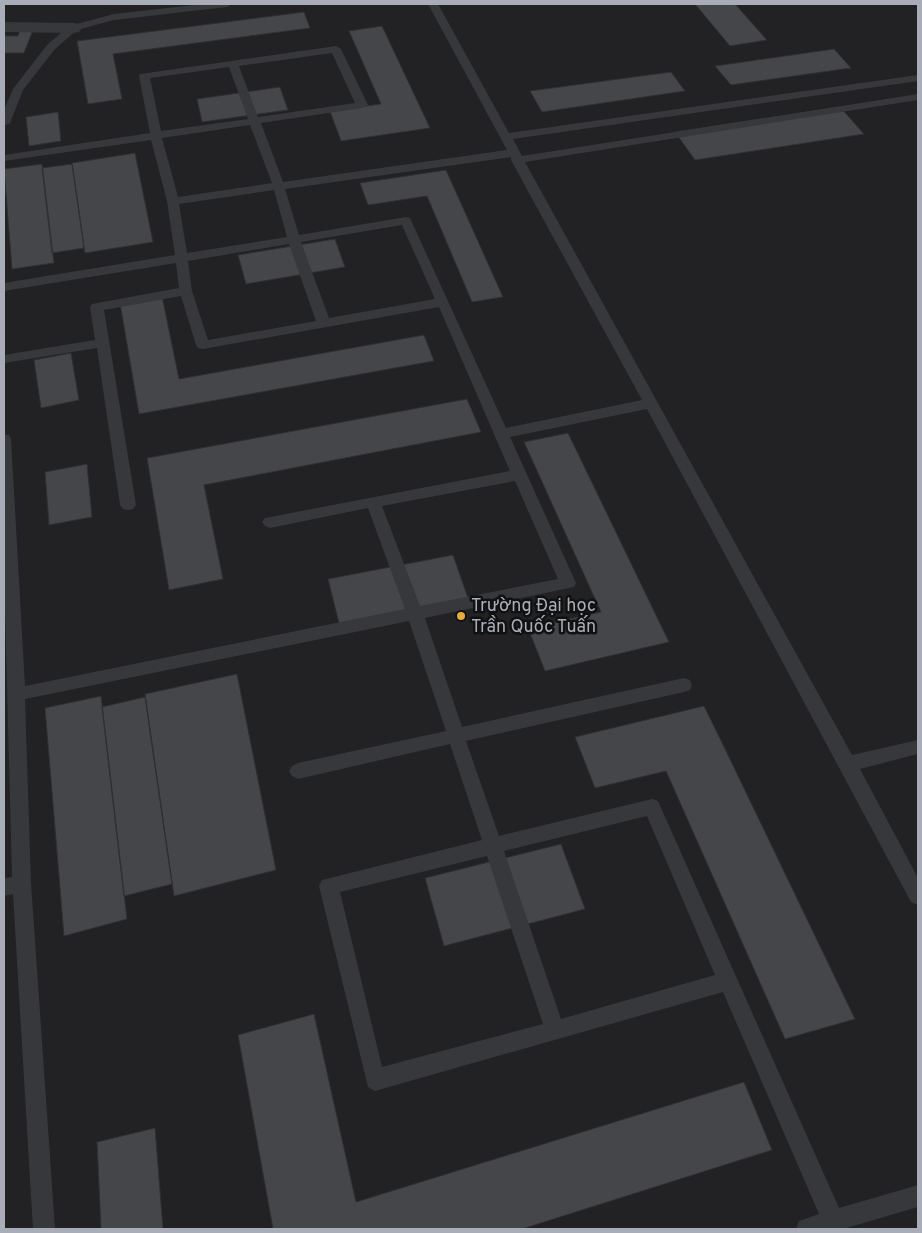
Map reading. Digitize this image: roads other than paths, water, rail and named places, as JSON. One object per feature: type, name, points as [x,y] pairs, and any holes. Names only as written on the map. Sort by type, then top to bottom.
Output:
[{"type":"street","points":[[4,27],[73,28]]},
{"type":"lane","points":[[4,123],[18,89],[51,47],[73,28],[114,17],[227,4]]},
{"type":"lane","points":[[432,4],[848,764],[918,896]]},
{"type":"lane","points":[[4,158],[156,137],[362,105],[336,49],[144,76],[156,137],[172,201],[183,258],[186,291],[203,345],[443,302]]},
{"type":"lane","points":[[232,64],[279,187],[294,240],[324,324]]},
{"type":"lane","points":[[504,137],[918,78]]},
{"type":"lane","points":[[172,201],[515,156],[918,97]]},
{"type":"lane","points":[[4,287],[406,221],[518,475],[568,583],[17,694]]},
{"type":"lane","points":[[128,505],[98,307],[186,291]]},
{"type":"lane","points":[[4,359],[103,343]]},
{"type":"lane","points":[[501,434],[651,403]]},
{"type":"lane","points":[[4,439],[9,614],[17,694],[13,885],[44,1229]]},
{"type":"lane","points":[[270,522],[518,475]]},
{"type":"lane","points":[[373,502],[415,614],[555,1031]]},
{"type":"lane","points":[[298,771],[684,684]]},
{"type":"lane","points":[[848,764],[918,746]]},
{"type":"lane","points":[[728,981],[375,1080],[329,886],[652,808],[728,981],[833,1221]]},
{"type":"lane","points":[[807,1229],[918,1196]]},
{"type":"place","name":"Trường Đại học Trần Quốc Tuấn","points":[[461,616]]}]
